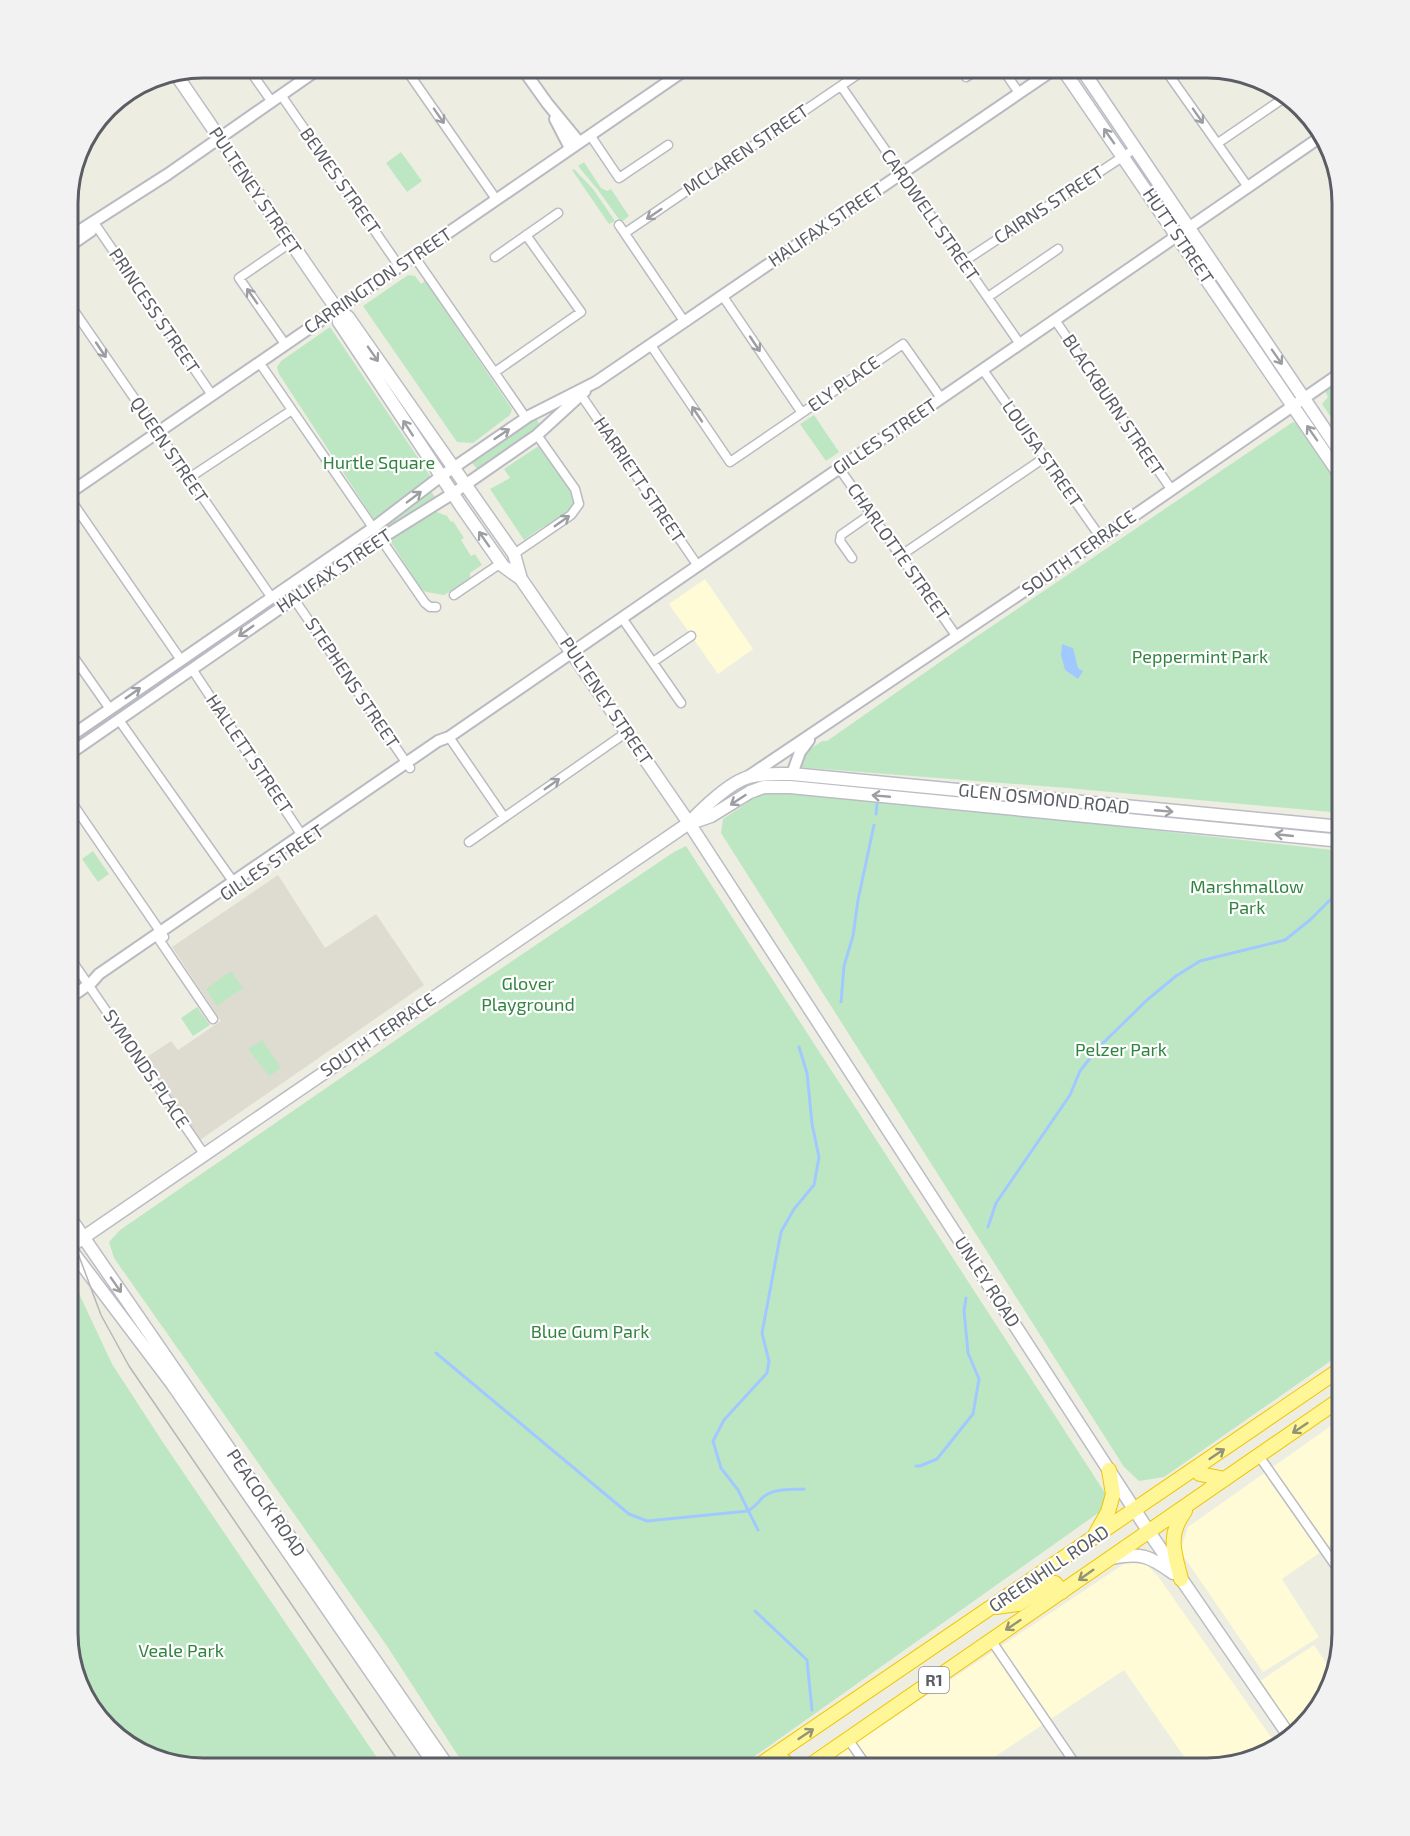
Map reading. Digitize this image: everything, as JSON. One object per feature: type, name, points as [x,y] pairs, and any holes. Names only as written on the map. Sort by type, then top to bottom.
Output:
[{"type":"highway","name":"GREENHILL ROAD","points":[[774,1758],[1332,1375]]},
{"type":"highway","name":"GREENHILL ROAD","points":[[820,1758],[1332,1407]]},
{"type":"highway","points":[[1198,1467],[1200,1474],[1225,1479]]},
{"type":"highway","points":[[1093,1539],[1108,1512],[1113,1494],[1109,1470]]},
{"type":"highway","points":[[1181,1579],[1173,1543],[1173,1532],[1177,1522],[1192,1502]]},
{"type":"highway","points":[[992,1607],[1018,1604],[1049,1584],[1055,1583],[1062,1592]]},
{"type":"main road","name":"HUTT STREET","points":[[1069,78],[1332,463]]},
{"type":"main road","name":"HUTT STREET","points":[[1088,78],[1332,440]]},
{"type":"main road","name":"PULTENEY STREET","points":[[180,80],[290,243],[337,309],[348,317],[514,554],[521,579]]},
{"type":"main road","name":"PULTENEY STREET","points":[[337,309],[339,322],[440,477],[501,563],[521,579],[689,823]]},
{"type":"main road","name":"GLEN OSMOND ROAD","points":[[746,778],[764,774],[791,781],[905,792],[1332,826]]},
{"type":"main road","name":"SOUTH TERRACE","points":[[78,1240],[689,823],[706,804],[746,778]]},
{"type":"main road","name":"SOUTH TERRACE","points":[[689,823],[711,816],[750,792],[791,781]]},
{"type":"main road","name":"GLEN OSMOND ROAD","points":[[905,792],[1332,840]]},
{"type":"main road","name":"UNLEY ROAD","points":[[689,823],[1135,1511],[1285,1730]]},
{"type":"main road","points":[[1307,838],[1309,824]]},
{"type":"main road","name":"PEACOCK ROAD","points":[[78,1230],[430,1758]]},
{"type":"main road","name":"PEACOCK ROAD","points":[[78,1260],[240,1473],[442,1758]]},
{"type":"main road","points":[[1111,1558],[1141,1554],[1159,1562],[1181,1579]]},
{"type":"street","name":"BEWES STREET","points":[[257,78],[276,98],[399,266]]},
{"type":"street","points":[[78,232],[168,174],[305,78]]},
{"type":"street","points":[[412,78],[496,199]]},
{"type":"street","points":[[529,78],[575,145]]},
{"type":"street","name":"CARRINGTON STREET","points":[[78,488],[673,78]]},
{"type":"street","name":"MCLAREN STREET","points":[[626,233],[853,78]]},
{"type":"street","points":[[1009,78],[1019,93]]},
{"type":"street","name":"HALIFAX STREET","points":[[78,748],[380,539],[452,494],[537,435],[596,382],[1041,78]]},
{"type":"street","points":[[1171,78],[1248,188]]},
{"type":"street","name":"CARDWELL STREET","points":[[841,86],[1020,344]]},
{"type":"street","points":[[1218,143],[1279,101]]},
{"type":"street","points":[[590,135],[619,178],[668,145]]},
{"type":"street","name":"GILLES STREET","points":[[78,992],[99,974],[160,936],[408,765],[438,741],[449,737],[1315,141]]},
{"type":"street","name":"CAIRNS STREET","points":[[963,262],[1136,148]]},
{"type":"street","points":[[78,240],[133,202],[168,174]]},
{"type":"street","points":[[495,256],[558,213]]},
{"type":"street","points":[[619,225],[684,321]]},
{"type":"street","name":"PRINCESS STREET","points":[[97,227],[212,395]]},
{"type":"street","points":[[495,372],[581,312],[526,235]]},
{"type":"street","points":[[285,344],[239,278],[290,243]]},
{"type":"street","points":[[988,297],[1058,249]]},
{"type":"street","points":[[414,256],[526,418]]},
{"type":"street","points":[[722,296],[802,413]]},
{"type":"street","name":"QUEEN STREET","points":[[78,317],[272,598]]},
{"type":"street","name":"BLACKBURN STREET","points":[[1055,320],[1171,489]]},
{"type":"street","name":"ELY PLACE","points":[[650,344],[730,462],[903,344],[941,398]]},
{"type":"street","points":[[259,362],[425,603],[436,607]]},
{"type":"street","name":"LOUISA STREET","points":[[982,370],[1101,538]]},
{"type":"street","name":"SOUTH TERRACE","points":[[746,778],[957,637],[1332,379]]},
{"type":"street","name":"HALIFAX STREET","points":[[78,731],[373,528],[440,477],[526,418],[596,382]]},
{"type":"street","name":"HARRIETT STREET","points":[[581,395],[698,566]]},
{"type":"street","points":[[189,478],[292,410]]},
{"type":"street","points":[[514,554],[571,515],[579,504],[575,489],[537,435]]},
{"type":"street","points":[[900,556],[1044,458]]},
{"type":"street","name":"CHARLOTTE STREET","points":[[839,468],[957,637]]},
{"type":"street","points":[[78,510],[181,660]]},
{"type":"street","points":[[852,558],[840,541],[841,535],[871,514]]},
{"type":"street","points":[[454,596],[501,563]]},
{"type":"street","points":[[286,588],[294,598]]},
{"type":"street","name":"STEPHENS STREET","points":[[294,598],[408,765]]},
{"type":"street","points":[[622,618],[681,703]]},
{"type":"street","points":[[653,662],[691,636]]},
{"type":"street","points":[[78,663],[235,884]]},
{"type":"street","name":"HALLETT STREET","points":[[192,669],[304,837]]},
{"type":"street","points":[[469,842],[627,732]]},
{"type":"street","name":"SOUTH TERRACE","points":[[791,781],[800,753],[814,733]]},
{"type":"street","points":[[449,737],[504,818]]},
{"type":"street","points":[[78,812],[213,1019]]},
{"type":"street","name":"SYMONDS PLACE","points":[[78,968],[204,1154]]},
{"type":"street","points":[[1259,1456],[1332,1561]]},
{"type":"street","points":[[991,1640],[1071,1758]]},
{"type":"street","points":[[848,1739],[861,1758]]},
{"type":"shaded area","points":[[705,579],[753,649],[718,674],[669,604]]},
{"type":"shaded area","points":[[278,875],[325,948],[376,914],[424,985],[200,1140],[144,1059],[171,1041],[178,1050],[221,1021],[172,947]]},
{"type":"shaded area","points":[[1332,1425],[1332,1544],[1282,1579],[1319,1637],[1263,1672],[1180,1551],[1188,1527]]},
{"type":"shaded area","points":[[1130,1560],[1139,1560],[1157,1575],[1272,1739],[1239,1754],[1223,1757],[1185,1758],[1124,1670],[993,1758],[833,1758]]},
{"type":"shaded area","points":[[1314,1645],[1328,1666],[1315,1695],[1291,1725],[1260,1681]]},
{"type":"green space","points":[[401,152],[422,181],[407,192],[386,163]]},
{"type":"green space","points":[[584,162],[601,188],[607,191],[611,189],[629,216],[621,222],[578,166]]},
{"type":"green space","points":[[574,169],[593,189],[615,221],[609,224],[572,170]]},
{"type":"green space","name":"Hurtle Square","points":[[408,275],[415,276],[421,284],[425,281],[512,409],[510,415],[473,443],[457,442],[363,306]]},
{"type":"green space","name":"Hurtle Square","points":[[330,327],[431,477],[376,519],[373,518],[279,374],[277,367],[281,361]]},
{"type":"green space","points":[[1332,384],[1332,419],[1322,404],[1328,397],[1324,389]]},
{"type":"green space","points":[[814,415],[839,452],[826,461],[800,424]]},
{"type":"green space","points":[[536,418],[540,425],[477,469],[469,459],[508,432]]},
{"type":"green space","name":"Peppermint Park","points":[[1293,422],[1300,424],[1332,470],[1332,812],[797,767],[799,757],[822,741],[827,741]]},
{"type":"green space","points":[[540,445],[569,487],[574,504],[563,517],[548,527],[544,526],[524,540],[490,489],[510,478],[504,469]]},
{"type":"green space","points":[[430,490],[438,501],[382,532],[380,529]]},
{"type":"green space","name":"Hurtle Square","points":[[434,511],[447,516],[451,522],[453,521],[464,538],[461,540],[471,556],[475,554],[482,565],[470,573],[470,579],[444,595],[421,589],[389,539]]},
{"type":"green space","name":"Pelzer Park","points":[[791,790],[1332,850],[1332,1360],[1164,1477],[1139,1481],[1124,1467],[721,833],[723,819],[759,795]]},
{"type":"green space","name":"Blue Gum Park","points":[[686,846],[1107,1496],[1101,1511],[752,1758],[460,1758],[387,1646],[114,1258],[109,1242],[120,1230]]},
{"type":"green space","points":[[93,851],[109,874],[98,882],[82,859]]},
{"type":"green space","points":[[231,971],[243,988],[217,1006],[206,989]]},
{"type":"green space","points":[[197,1007],[210,1025],[193,1036],[181,1018]]},
{"type":"green space","points":[[262,1040],[281,1068],[269,1076],[248,1049]]},
{"type":"green space","name":"Veale Park","points":[[78,1291],[112,1364],[377,1758],[203,1758],[171,1754],[134,1737],[109,1715],[99,1702],[91,1688],[80,1657],[78,1633]]},
{"type":"water","points":[[1062,644],[1073,648],[1078,668],[1083,671],[1078,679],[1065,670],[1061,655]]},
{"type":"waterway","points":[[876,814],[877,804]]},
{"type":"waterway","points":[[841,1002],[844,966],[853,936],[874,825]]},
{"type":"waterway","points":[[988,1227],[996,1203],[1070,1095],[1080,1071],[1098,1048],[1147,1000],[1176,976],[1200,961],[1285,940],[1332,898]]},
{"type":"waterway","points":[[758,1530],[738,1490],[721,1468],[713,1441],[724,1420],[767,1373],[769,1361],[762,1333],[781,1232],[794,1209],[814,1185],[819,1157],[812,1124],[807,1073],[799,1047]]},
{"type":"waterway","points":[[916,1466],[937,1459],[973,1414],[979,1379],[968,1353],[964,1311],[966,1298]]},
{"type":"waterway","points":[[436,1353],[629,1514],[647,1521],[748,1511],[771,1493],[804,1489]]},
{"type":"waterway","points":[[755,1611],[807,1660],[812,1710]]},
{"type":"tram line","points":[[78,1254],[101,1315],[129,1366],[396,1758]]},
{"type":"park label","name":"Marshmallow Park","points":[[1247,897]]},
{"type":"park label","name":"Glover Playground","points":[[528,994]]}]
